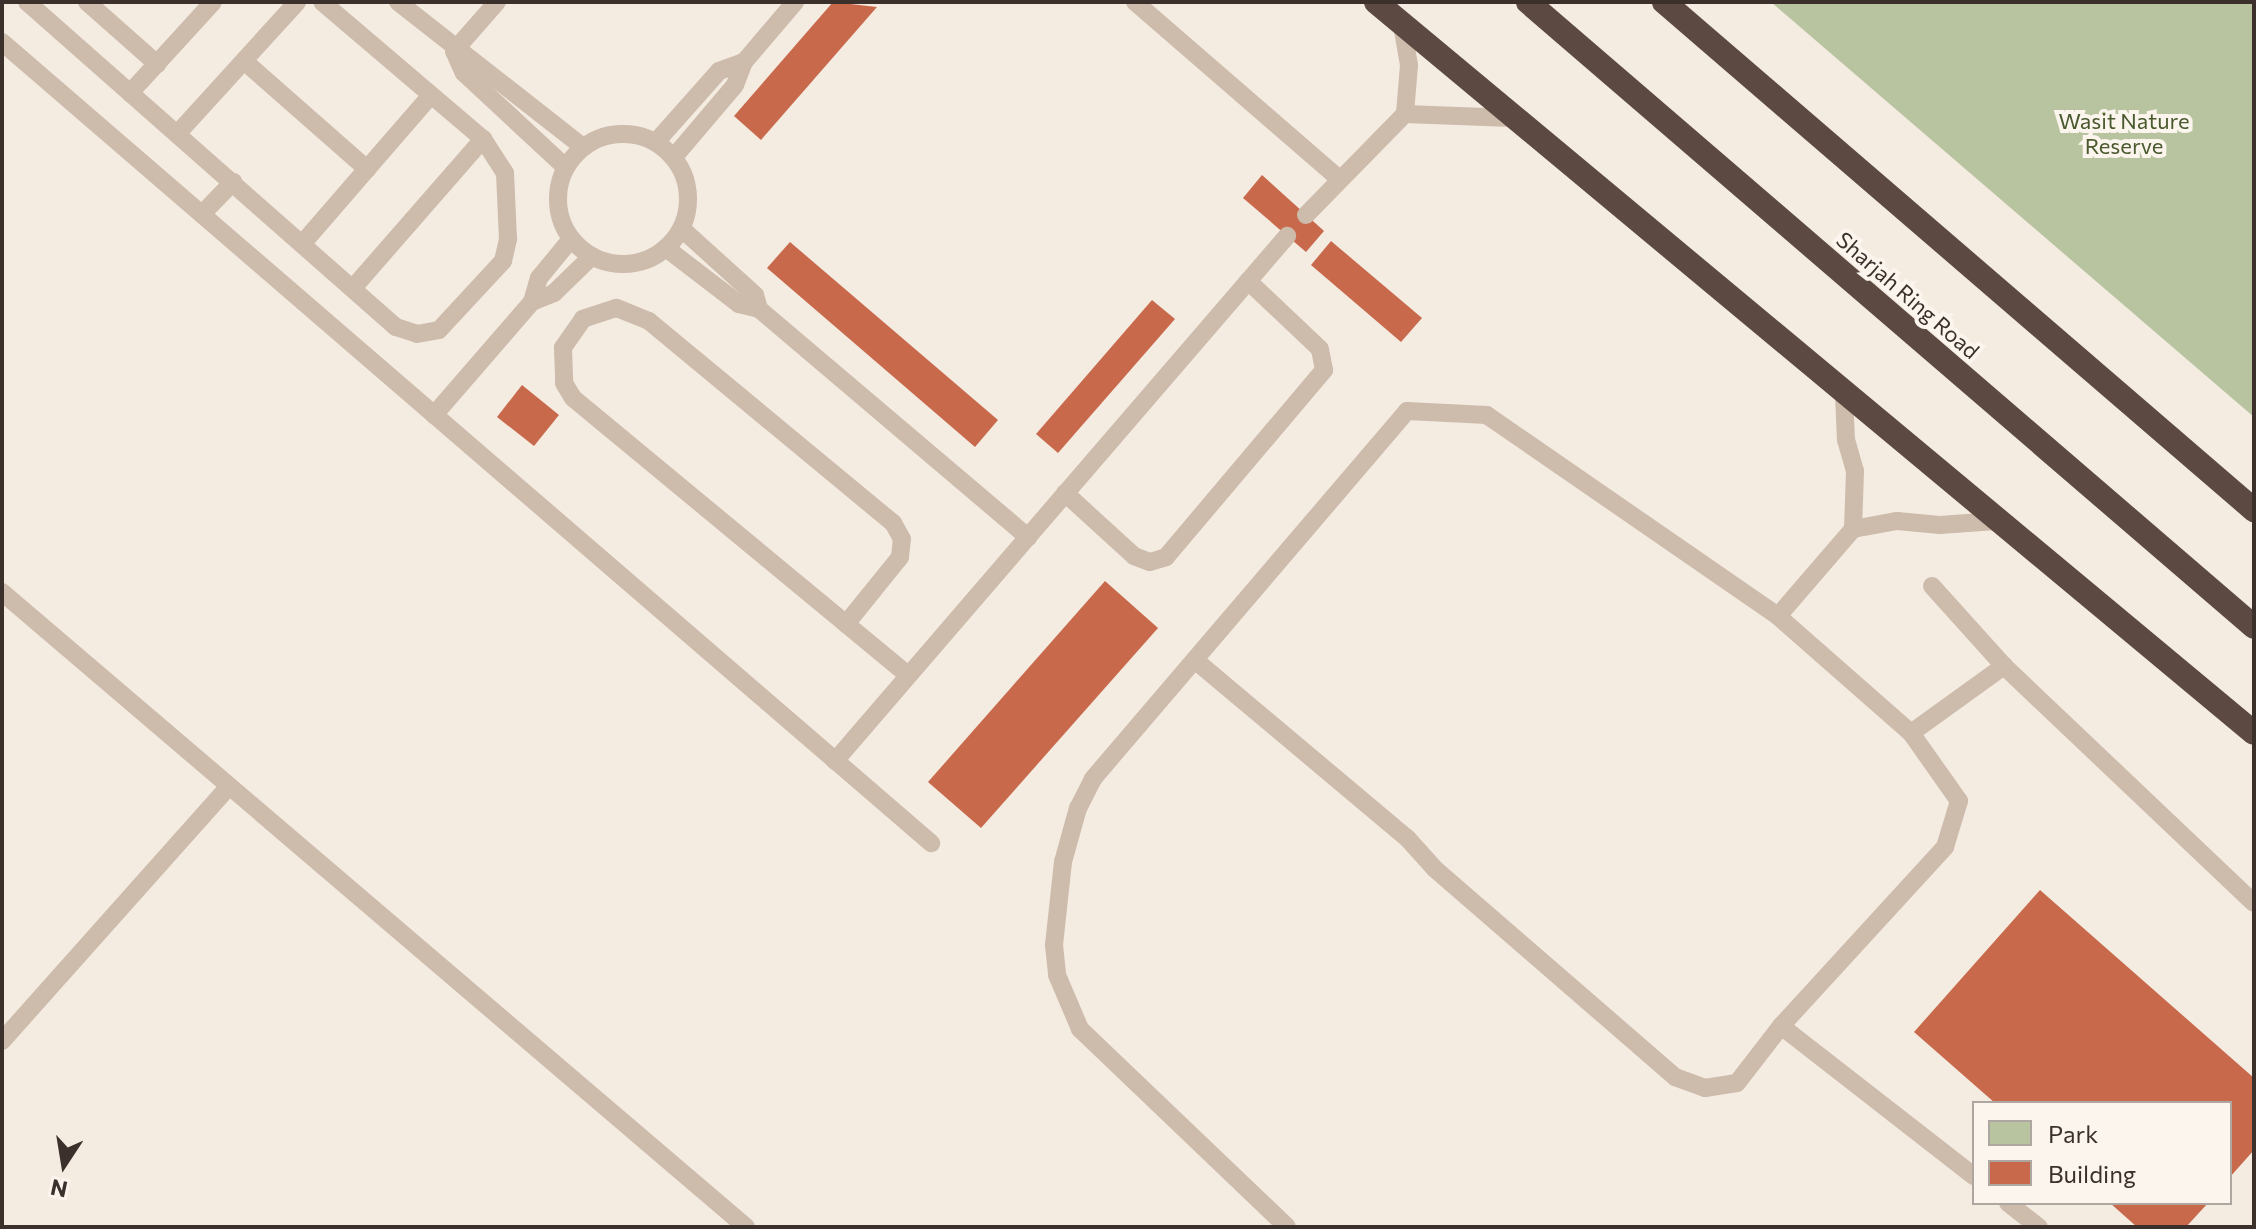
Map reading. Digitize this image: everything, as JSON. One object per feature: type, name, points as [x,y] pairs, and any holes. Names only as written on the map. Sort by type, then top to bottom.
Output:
[{"type":"highway","points":[[1376,2],[1844,395],[2254,733]]},
{"type":"highway","name":"Sharjah Ring Road","points":[[1528,2],[2254,627]]},
{"type":"highway","points":[[1664,2],[2254,510]]},
{"type":"lane","points":[[27,2],[396,327],[417,334],[449,325],[499,268],[508,239],[505,173],[483,139],[322,2]]},
{"type":"lane","points":[[87,2],[157,64]]},
{"type":"lane","points":[[130,93],[213,2]]},
{"type":"lane","points":[[178,133],[297,2]]},
{"type":"lane","points":[[398,2],[454,51],[477,59],[583,147]]},
{"type":"lane","points":[[454,51],[497,2]]},
{"type":"lane","points":[[674,157],[735,85],[744,62],[795,2]]},
{"type":"lane","points":[[1135,2],[1337,177]]},
{"type":"lane","points":[[1306,215],[1337,177],[1405,114],[1409,65],[1402,25]]},
{"type":"lane","points":[[2,42],[931,843]]},
{"type":"lane","points":[[454,51],[464,73],[565,167]]},
{"type":"lane","points":[[244,61],[367,169]]},
{"type":"lane","points":[[656,142],[719,71],[744,62]]},
{"type":"lane","points":[[302,244],[431,95]]},
{"type":"lane","points":[[1405,114],[1512,118]]},
{"type":"lane","points":[[619,133],[656,142],[674,157],[689,192],[682,229],[666,248],[630,264],[592,256],[571,239],[557,204],[565,167],[583,147],[619,133]]},
{"type":"lane","points":[[353,288],[483,139]]},
{"type":"lane","points":[[202,214],[233,182]]},
{"type":"lane","points":[[682,229],[750,290],[759,309],[1028,537]]},
{"type":"lane","points":[[835,761],[1287,236]]},
{"type":"lane","points":[[434,415],[532,302],[539,278],[571,239]]},
{"type":"lane","points":[[666,248],[739,304],[759,309]]},
{"type":"lane","points":[[532,302],[554,293],[592,256]]},
{"type":"lane","points":[[1065,493],[1141,560],[1158,560],[1176,545],[1324,370],[1320,349],[1248,281]]},
{"type":"lane","points":[[846,624],[900,557],[902,539],[893,523],[649,321],[616,308],[583,319],[563,348],[564,383],[573,398],[846,624],[908,675]]},
{"type":"lane","points":[[1778,616],[1853,529],[1855,471],[1846,440],[1844,395]]},
{"type":"lane","points":[[1196,661],[1408,839],[1435,869],[1675,1077],[1705,1088],[1737,1083],[1781,1026],[1945,847],[1959,801],[1911,733],[1778,616],[1487,415],[1407,411],[1093,779],[1078,808],[1063,862],[1054,945],[1057,975],[1065,1003],[1099,1052],[1287,1227]]},
{"type":"lane","points":[[1853,529],[1897,521],[1940,525],[1996,521]]},
{"type":"lane","points":[[1932,586],[2004,666],[2254,903]]},
{"type":"lane","points":[[2,592],[746,1227]]},
{"type":"lane","points":[[1911,733],[2004,666]]},
{"type":"lane","points":[[2,1041],[229,786]]},
{"type":"lane","points":[[1781,1026],[1972,1174]]},
{"type":"lane","points":[[2011,1205],[2039,1227]]},
{"type":"green space","name":"Wasit Nature Reserve","points":[[1771,2],[2254,2],[2254,417]]},
{"type":"building","points":[[833,2],[877,7],[761,140],[734,116]]},
{"type":"building","points":[[1262,175],[1324,231],[1306,252],[1243,198]]},
{"type":"building","points":[[1331,241],[1422,318],[1401,342],[1311,265]]},
{"type":"building","points":[[790,242],[998,420],[975,447],[767,268]]},
{"type":"building","points":[[1152,300],[1175,319],[1058,453],[1036,434]]},
{"type":"building","points":[[522,385],[559,415],[534,446],[497,417]]},
{"type":"building","points":[[1105,581],[1158,628],[981,828],[928,782]]},
{"type":"building","points":[[2040,890],[2254,1078],[2254,1150],[2232,1175],[2232,1101],[1993,1101],[1914,1032]]},
{"type":"building","points":[[2112,1205],[2206,1205],[2186,1227],[2137,1227]]}]
